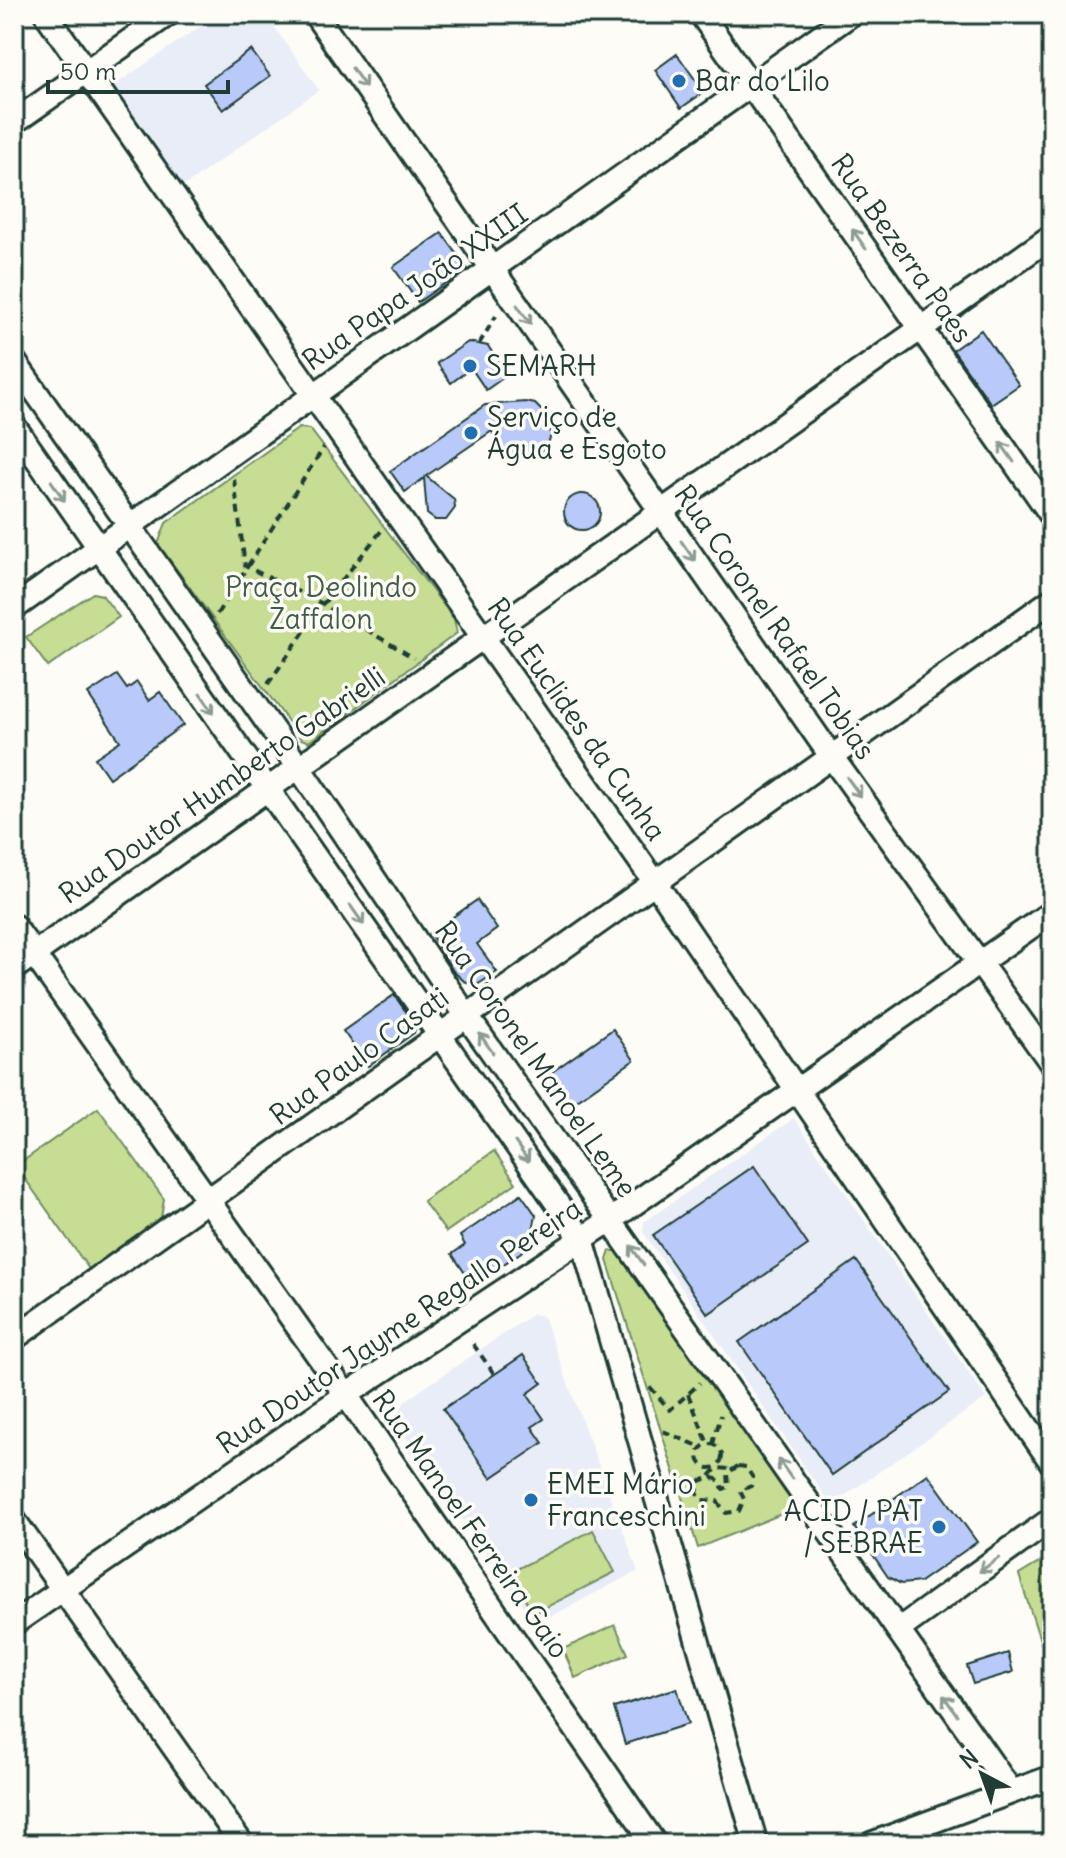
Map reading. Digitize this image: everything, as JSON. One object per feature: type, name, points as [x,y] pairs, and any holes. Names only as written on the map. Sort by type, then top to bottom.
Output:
[{"type":"street","name":"Rua Euclides da Cunha","points":[[46,14],[654,881],[1052,1463]]},
{"type":"street","points":[[14,122],[168,14]]},
{"type":"street","name":"Rua Coronel Rafael Tobias","points":[[315,14],[831,756],[1052,1064]]},
{"type":"street","name":"Rua Bezerra Paes","points":[[701,14],[1052,516]]},
{"type":"street","name":"Rua Papa João XXIII","points":[[14,608],[851,14]]},
{"type":"street","name":"Rua Doutor Humberto Gabrielli","points":[[14,968],[1052,236]]},
{"type":"street","name":"Rua Coronel Manoel Leme","points":[[14,361],[300,769],[466,1015],[1011,1791]]},
{"type":"street","points":[[14,426],[582,1239],[756,1844]]},
{"type":"street","name":"Rua Paulo Casati","points":[[14,1338],[1052,600]]},
{"type":"street","name":"Rua Doutor Jayme Regallo Pereira","points":[[14,1623],[346,1395],[612,1219],[1052,912]]},
{"type":"street","name":"Rua Manoel Ferreira Gaio","points":[[14,926],[346,1395],[655,1844]]},
{"type":"street","points":[[898,1630],[1052,1519]]},
{"type":"street","points":[[14,1520],[242,1844]]},
{"type":"street","points":[[871,1844],[1052,1777]]},
{"type":"path","points":[[479,344],[499,311]]},
{"type":"path","points":[[214,620],[245,566],[324,447]]},
{"type":"path","points":[[233,474],[245,566]]},
{"type":"path","points":[[264,689],[323,604],[384,527]]},
{"type":"path","points":[[245,566],[323,604],[419,662]]},
{"type":"path","points":[[473,1344],[495,1375]]},
{"type":"path","points":[[648,1385],[670,1410],[705,1379]]},
{"type":"path","points":[[688,1394],[710,1444],[728,1468],[726,1477],[729,1487],[723,1489],[720,1481],[711,1476],[698,1458],[701,1447]]},
{"type":"path","points":[[710,1444],[724,1405]]},
{"type":"path","points":[[663,1431],[701,1447],[710,1444]]},
{"type":"path","points":[[705,1467],[716,1466],[721,1456]]},
{"type":"path","points":[[746,1467],[753,1478],[751,1486],[740,1491],[743,1504],[735,1513],[726,1513],[717,1501],[706,1503],[699,1497],[698,1485],[711,1476],[728,1468],[746,1467]]},
{"type":"shaded area","points":[[218,14],[265,14],[319,90],[176,192],[109,89]]},
{"type":"shaded area","points":[[794,1118],[986,1398],[831,1505],[643,1232],[644,1222]]},
{"type":"shaded area","name":"EMEI Mário Franceschini","points":[[533,1314],[543,1316],[638,1571],[536,1624],[400,1429],[397,1416],[405,1401]]},
{"type":"green space","name":"Praça Deolindo Zaffalon","points":[[299,428],[310,429],[454,619],[457,633],[309,742],[301,739],[158,544],[166,523]]},
{"type":"green space","points":[[93,593],[102,595],[119,617],[48,667],[26,637]]},
{"type":"green space","points":[[98,1108],[164,1199],[161,1218],[89,1269],[16,1166]]},
{"type":"green space","points":[[494,1151],[516,1183],[446,1232],[423,1201]]},
{"type":"green space","points":[[610,1251],[616,1251],[624,1258],[796,1508],[698,1548],[607,1260]]},
{"type":"green space","points":[[593,1530],[615,1572],[533,1614],[511,1572]]},
{"type":"green space","points":[[1052,1555],[1052,1660],[1047,1662],[1019,1575]]},
{"type":"green space","points":[[615,1625],[628,1654],[575,1678],[563,1649]]},
{"type":"building","points":[[251,50],[270,76],[223,110],[204,84]]},
{"type":"building","name":"Bar do Lilo","points":[[677,54],[704,92],[681,108],[655,70]]},
{"type":"building","points":[[442,233],[467,268],[418,302],[393,267]]},
{"type":"building","points":[[981,330],[1019,385],[991,404],[953,350]]},
{"type":"building","name":"SEMARH","points":[[468,342],[488,346],[507,375],[486,390],[471,368],[451,383],[437,363]]},
{"type":"building","points":[[535,404],[548,417],[551,435],[548,444],[535,457],[516,459],[499,448],[492,431],[426,476],[454,499],[455,508],[446,520],[435,520],[427,514],[424,478],[405,492],[390,471],[485,405]]},
{"type":"building","points":[[582,494],[595,499],[600,512],[595,525],[582,530],[569,525],[564,512],[569,499]]},
{"type":"building","points":[[117,675],[127,689],[137,682],[149,700],[160,692],[183,725],[109,778],[95,758],[120,741],[88,694]]},
{"type":"building","points":[[477,900],[497,929],[477,944],[497,972],[477,985],[464,981],[453,971],[430,933]]},
{"type":"building","points":[[394,995],[416,1026],[414,1033],[368,1066],[343,1031]]},
{"type":"building","points":[[613,1029],[634,1060],[570,1105],[549,1074]]},
{"type":"building","points":[[754,1166],[808,1245],[708,1314],[653,1235]]},
{"type":"building","points":[[521,1194],[536,1215],[530,1246],[473,1285],[452,1254],[465,1245],[460,1236]]},
{"type":"building","points":[[856,1260],[949,1392],[832,1475],[739,1342]]},
{"type":"building","points":[[523,1355],[542,1383],[527,1394],[544,1419],[532,1427],[543,1443],[491,1478],[443,1409]]},
{"type":"building","points":[[928,1474],[977,1542],[920,1582],[901,1584],[888,1577],[854,1527]]},
{"type":"building","points":[[1008,1653],[1013,1672],[973,1684],[967,1666]]},
{"type":"building","points":[[677,1688],[688,1724],[625,1744],[614,1708]]},
{"type":"place","name":"Bar do Lilo","points":[[679,81]]},
{"type":"place","name":"SEMARH","points":[[470,366]]},
{"type":"place","name":"Serviço de Água e Esgoto","points":[[471,433]]},
{"type":"place","name":"EMEI Mário Franceschini","points":[[531,1500]]},
{"type":"place","name":"ACID / PAT / SEBRAE","points":[[939,1527]]}]
